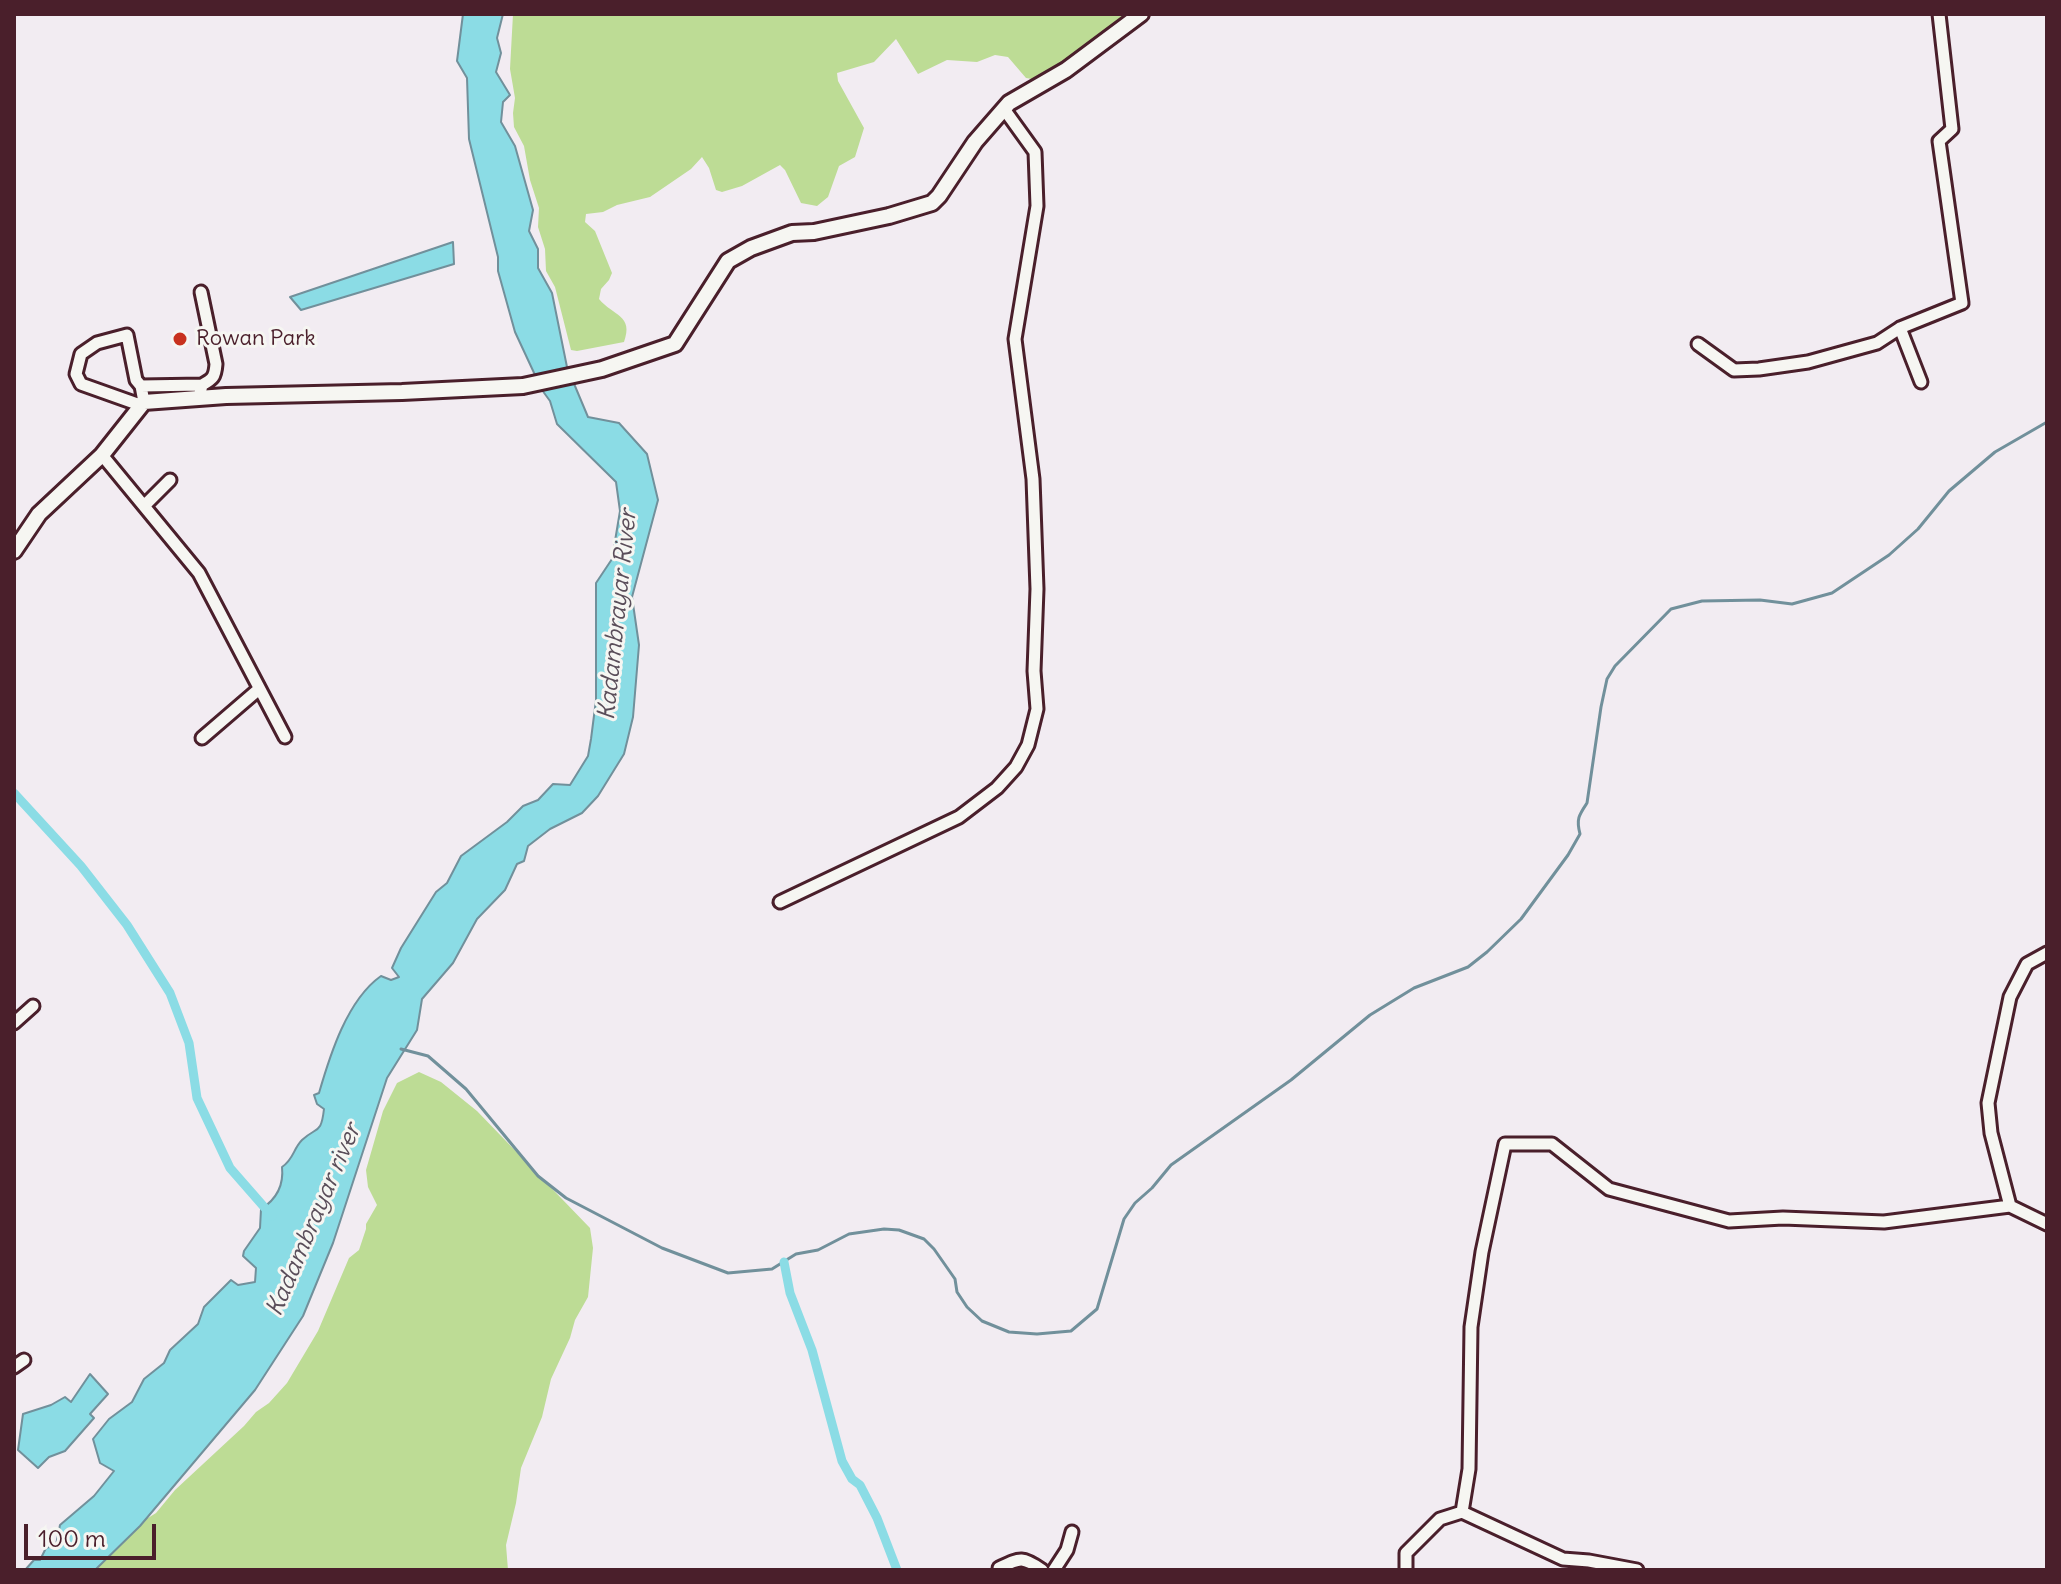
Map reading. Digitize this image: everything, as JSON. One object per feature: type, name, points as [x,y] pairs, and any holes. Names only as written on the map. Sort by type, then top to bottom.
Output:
[{"type":"main road","points":[[14,551],[39,514],[102,455],[142,403],[201,391],[402,392],[523,386],[602,369],[675,344],[728,261],[775,238],[889,216],[932,203],[975,142],[1009,103],[1066,70],[1141,14]]},
{"type":"street","points":[[1698,344],[1734,370],[1808,362],[1877,343],[1900,328],[1962,303],[1939,141],[1952,129],[1939,14]]},
{"type":"street","points":[[780,902],[959,817],[997,788],[1016,767],[1028,745],[1037,709],[1034,671],[1037,573],[1033,479],[1015,339],[1037,206],[1035,152],[1004,109]]},
{"type":"street","points":[[141,386],[201,391],[212,380],[216,364],[201,292]]},
{"type":"street","points":[[1900,328],[1921,382]]},
{"type":"street","points":[[127,335],[136,380],[141,386],[142,403],[81,384],[76,374],[81,354],[97,343],[127,335]]},
{"type":"street","points":[[102,455],[199,573],[285,737]]},
{"type":"street","points":[[144,506],[170,480]]},
{"type":"street","points":[[202,738],[259,689]]},
{"type":"street","points":[[2010,1206],[1991,1133],[1988,1103],[2010,997],[2027,964],[2047,953]]},
{"type":"street","points":[[14,1023],[33,1006]]},
{"type":"street","points":[[1462,1512],[1469,1469],[1471,1327],[1482,1252],[1505,1144],[1552,1144],[1609,1189],[1729,1221],[1783,1218],[1884,1222],[2010,1206],[2047,1224]]},
{"type":"street","points":[[1406,1570],[1406,1553],[1440,1519],[1462,1512],[1563,1559],[1637,1570]]},
{"type":"street","points":[[1054,1570],[1067,1550],[1072,1532]]},
{"type":"street","points":[[999,1568],[1017,1559],[1027,1559],[1042,1570]]},
{"type":"green space","points":[[513,14],[1121,14],[1123,19],[1038,80],[1026,78],[1008,57],[995,55],[977,62],[947,60],[918,74],[896,39],[874,62],[837,73],[838,81],[864,128],[855,157],[839,166],[828,197],[817,206],[801,203],[780,165],[742,186],[722,192],[716,190],[702,157],[691,169],[650,197],[617,205],[603,212],[586,214],[585,222],[595,231],[612,273],[601,289],[599,299],[624,321],[626,333],[624,342],[577,351],[571,350],[555,287],[546,271],[545,249],[538,227],[539,208],[524,146],[514,127],[515,98],[510,69]]},
{"type":"green space","points":[[419,1072],[441,1082],[477,1111],[590,1228],[593,1248],[588,1297],[551,1379],[542,1417],[521,1468],[506,1545],[508,1570],[89,1570],[137,1515],[148,1518],[156,1513],[175,1490],[287,1383],[318,1331],[349,1258],[359,1250],[366,1224],[377,1205],[368,1187],[366,1170],[383,1111],[397,1083]]},
{"type":"water","points":[[463,14],[503,14],[497,38],[501,53],[496,72],[510,95],[503,102],[501,122],[515,146],[533,210],[529,231],[538,249],[538,268],[552,293],[567,367],[588,417],[619,423],[647,454],[658,500],[632,597],[639,645],[633,717],[624,754],[598,796],[582,813],[550,829],[528,846],[524,861],[517,864],[505,890],[477,919],[453,963],[422,999],[417,1030],[387,1078],[333,1243],[303,1316],[255,1390],[140,1526],[95,1570],[25,1570],[34,1560],[40,1560],[46,1548],[56,1545],[60,1525],[94,1496],[114,1471],[100,1463],[93,1439],[109,1419],[132,1402],[144,1379],[164,1363],[170,1350],[198,1324],[204,1307],[231,1280],[238,1285],[255,1282],[256,1268],[243,1256],[244,1251],[260,1228],[261,1209],[278,1191],[282,1167],[302,1140],[318,1129],[321,1123],[324,1109],[317,1104],[314,1095],[319,1093],[341,1029],[359,999],[381,976],[391,980],[399,977],[392,968],[401,948],[436,892],[447,883],[461,856],[507,822],[523,806],[538,800],[553,784],[570,785],[588,756],[596,700],[596,583],[612,559],[620,511],[616,482],[557,424],[550,401],[515,332],[469,139],[467,78],[457,61]]},
{"type":"water","points":[[453,242],[454,264],[301,310],[290,297]]},
{"type":"water","points":[[90,1374],[108,1394],[90,1414],[94,1418],[65,1451],[49,1457],[38,1468],[18,1450],[23,1414],[65,1397],[71,1402]]},
{"type":"waterway","points":[[401,1049],[428,1056],[466,1089],[538,1176],[566,1198],[662,1248],[728,1273],[772,1269],[796,1254],[818,1250],[849,1234],[899,1230],[924,1239],[934,1249],[955,1279],[957,1292],[982,1321],[1009,1332],[1037,1334],[1071,1331],[1097,1309],[1124,1219],[1171,1165],[1291,1080],[1370,1015],[1414,988],[1468,967],[1521,919],[1580,834],[1578,821],[1587,803],[1607,679],[1615,666],[1671,609],[1702,601],[1760,600],[1792,604],[1832,593],[1889,555],[1918,529],[1949,491],[1995,452],[2047,422]]},
{"type":"waterway","points":[[14,793],[81,866],[127,925],[170,993],[189,1043],[197,1098],[230,1168],[272,1216]]},
{"type":"waterway","points":[[784,1262],[790,1293],[812,1350],[842,1461],[852,1479],[860,1485],[877,1518],[897,1570]]},
{"type":"place","name":"Rowan Park","points":[[180,339]]},
{"type":"water label","name":"Kadambrayar River","points":[[618,615]]},
{"type":"water label","name":"Kadambrayar river","points":[[314,1220]]}]
